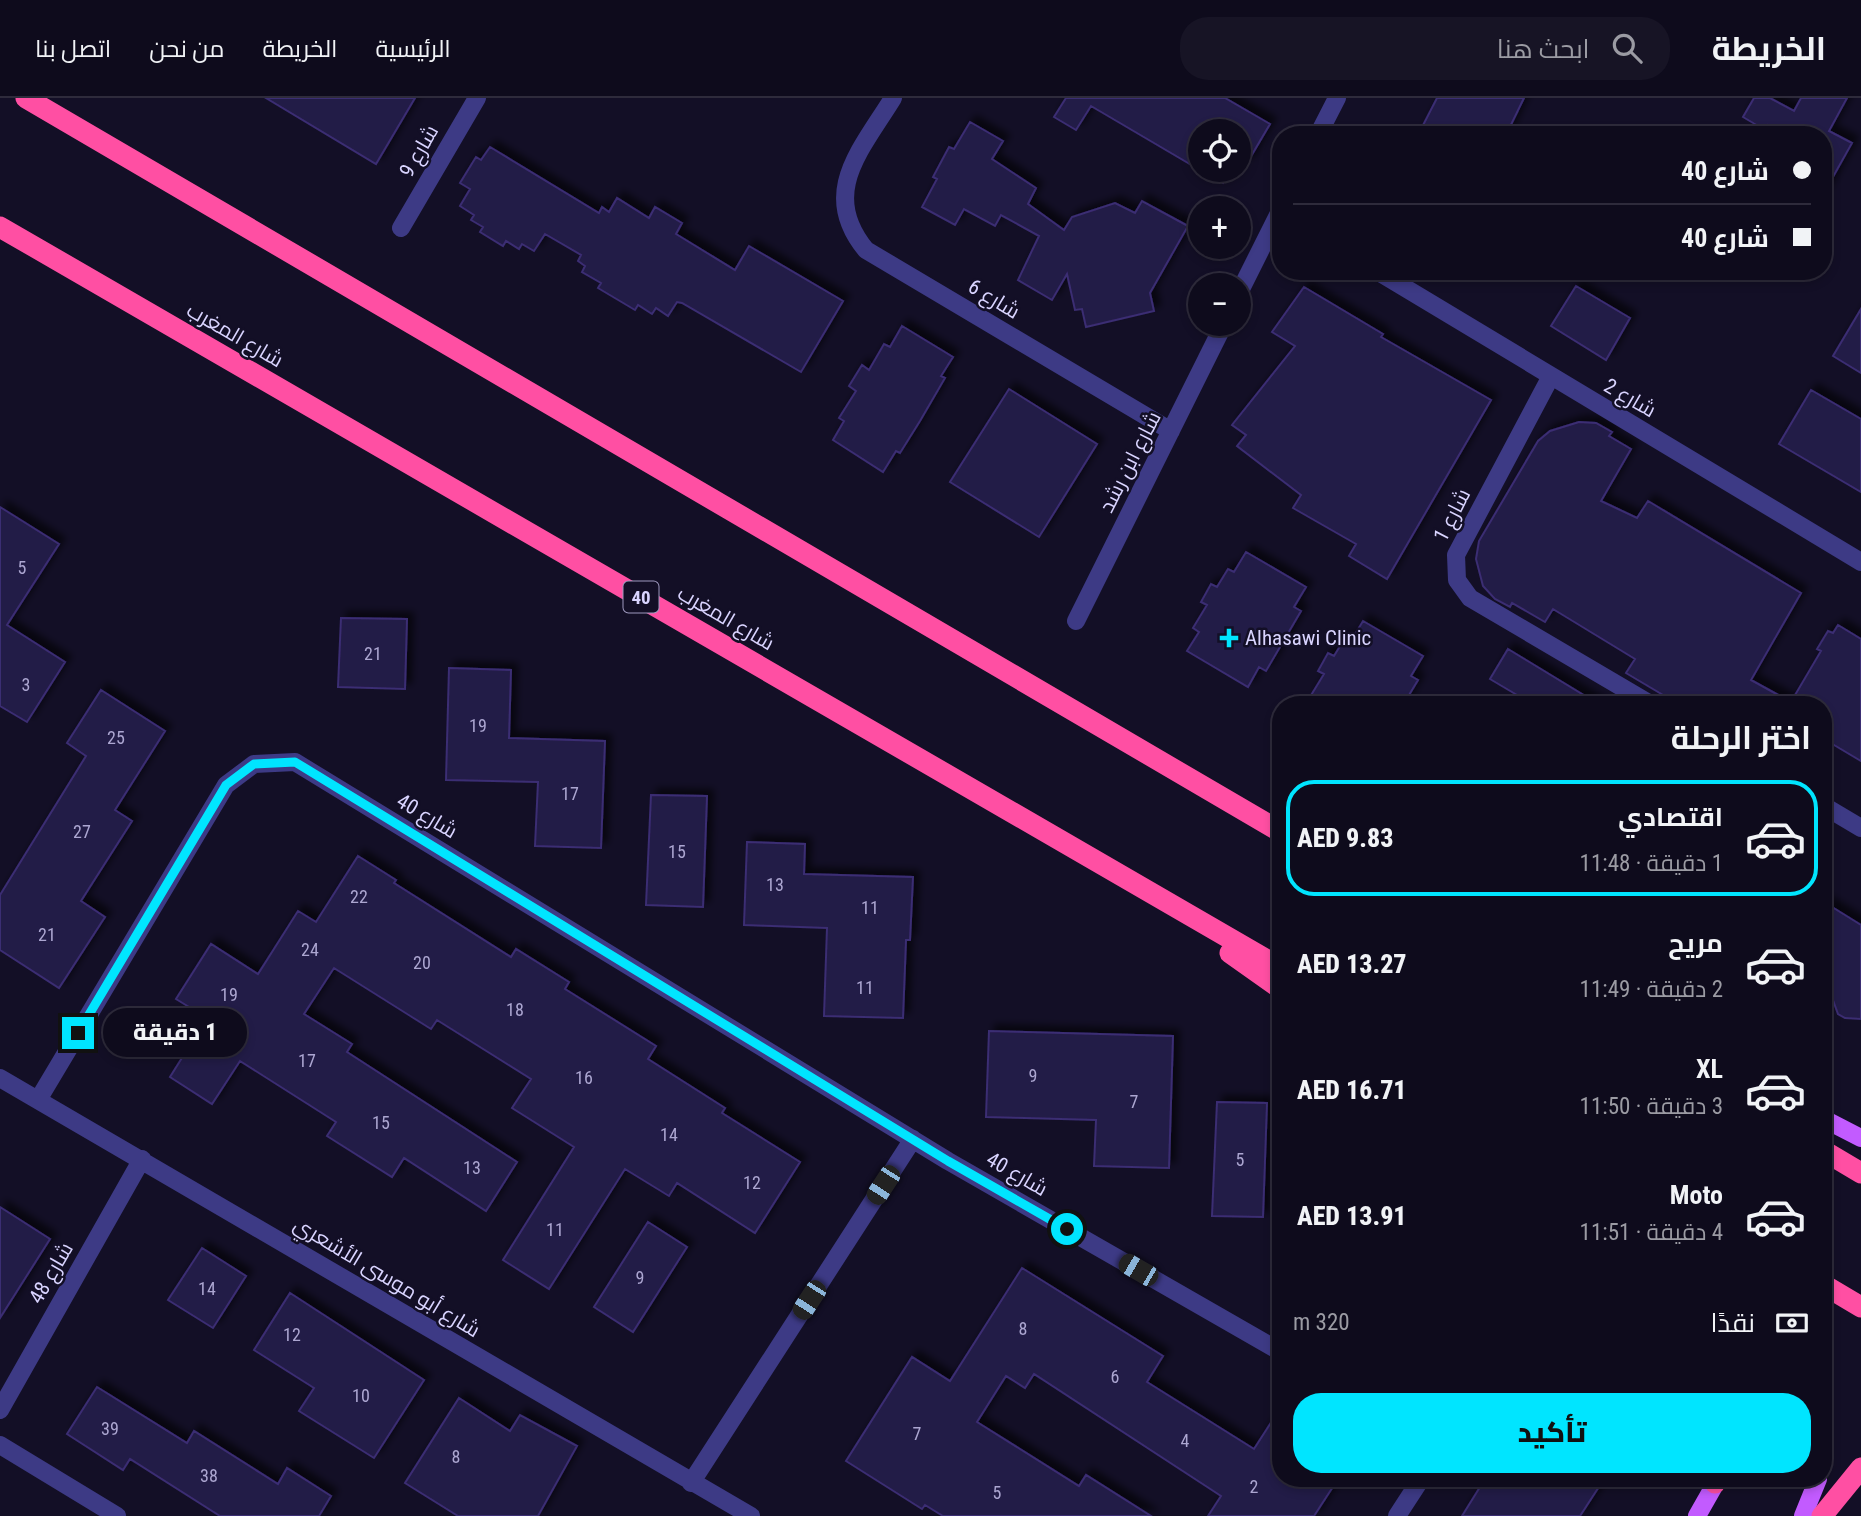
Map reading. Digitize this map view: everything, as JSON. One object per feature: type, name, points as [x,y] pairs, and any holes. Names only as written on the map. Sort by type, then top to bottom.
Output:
[{"type":"highway","points":[[26,98],[1272,827]]},
{"type":"highway","name":"شارع المغرب","points":[[0,227],[1272,963]]},
{"type":"highway","points":[[1138,885],[1272,982]]},
{"type":"highway","points":[[1832,1156],[1861,1173]]},
{"type":"highway","points":[[1832,1290],[1861,1307]]},
{"type":"highway","points":[[1822,1516],[1861,1468]]},
{"type":"main road","points":[[1832,1123],[1861,1138]]},
{"type":"main road","points":[[1698,1516],[1712,1487]]},
{"type":"main road","points":[[1803,1516],[1815,1487]]},
{"type":"street","name":"شارع 9","points":[[401,228],[477,98]]},
{"type":"street","name":"شارع 6","points":[[893,98],[848,173],[842,201],[850,230],[866,250],[1171,431]]},
{"type":"street","points":[[1322,126],[1332,100]]},
{"type":"street","points":[[1249,273],[1272,229]]},
{"type":"street","name":"شارع 2","points":[[1392,280],[1550,378],[1861,562]]},
{"type":"street","name":"شارع ابن رشد","points":[[1076,621],[1218,336]]},
{"type":"street","name":"شارع 1","points":[[1550,378],[1456,555],[1457,580],[1470,598],[1637,696]]},
{"type":"street","name":"شارع 40","points":[[38,1100],[226,785],[254,764],[295,762],[913,1139],[1272,1347]]},
{"type":"street","points":[[1832,811],[1861,828]]},
{"type":"street","name":"شارع أبو موسى الأشعري","points":[[0,1078],[751,1516]]},
{"type":"street","points":[[691,1483],[913,1139]]},
{"type":"street","name":"شارع 48","points":[[0,1410],[142,1159]]},
{"type":"street","points":[[0,1446],[117,1516]]},
{"type":"street","points":[[1397,1516],[1416,1487]]},
{"type":"building","points":[[266,98],[415,98],[376,164]]},
{"type":"building","points":[[1066,98],[1225,98],[1270,124],[1251,156],[1251,119],[1188,119],[1188,163],[1091,106],[1076,130],[1054,117]]},
{"type":"building","points":[[1437,98],[1524,98],[1510,126],[1423,126]]},
{"type":"building","points":[[1754,98],[1770,98],[1794,111],[1801,98],[1847,98],[1832,126],[1758,126],[1743,117]]},
{"type":"building","points":[[970,122],[1003,141],[992,159],[1036,188],[1028,204],[1064,230],[1072,217],[1115,203],[1135,213],[1142,201],[1188,226],[1150,293],[1154,311],[1086,327],[1082,309],[1075,310],[1067,274],[1052,300],[1018,280],[1039,236],[1001,215],[995,226],[964,209],[955,225],[922,207],[937,179],[933,177],[949,147],[954,149]]},
{"type":"building","points":[[1832,133],[1852,143],[1832,179]]},
{"type":"building","points":[[490,147],[599,213],[602,207],[609,212],[617,198],[649,218],[655,207],[682,223],[676,234],[735,270],[749,246],[843,301],[801,372],[682,303],[677,302],[668,316],[656,308],[652,314],[638,305],[635,310],[598,288],[601,283],[582,272],[585,266],[578,261],[581,255],[545,234],[534,251],[522,244],[519,249],[506,241],[503,246],[480,232],[483,227],[471,220],[474,215],[460,206],[470,189],[460,183],[476,157],[481,160]]},
{"type":"building","points":[[1576,286],[1630,318],[1606,360],[1551,326]]},
{"type":"building","points":[[1304,287],[1383,334],[1381,337],[1491,400],[1387,579],[1349,556],[1356,544],[1293,508],[1301,495],[1237,446],[1246,435],[1232,425],[1295,346],[1272,332]]},
{"type":"building","points":[[1861,309],[1861,373],[1833,356]]},
{"type":"building","points":[[902,326],[953,357],[941,376],[945,378],[920,421],[900,453],[896,451],[883,472],[833,440],[844,421],[839,418],[856,391],[849,386],[862,365],[869,370],[884,344],[890,347]]},
{"type":"building","points":[[1009,389],[1097,444],[1039,537],[950,482]]},
{"type":"building","points":[[1811,390],[1861,419],[1861,492],[1779,444]]},
{"type":"building","points":[[1579,422],[1596,423],[1612,432],[1609,436],[1631,449],[1601,501],[1637,518],[1648,501],[1801,593],[1751,680],[1780,696],[1665,696],[1626,673],[1635,659],[1553,609],[1545,622],[1512,603],[1510,607],[1495,599],[1483,586],[1476,559],[1479,541],[1538,441],[1550,431]]},
{"type":"building","points":[[0,507],[59,544],[7,625],[65,662],[27,722],[0,706]]},
{"type":"building","points":[[1246,552],[1306,587],[1294,607],[1301,611],[1266,671],[1259,667],[1248,687],[1187,651],[1199,632],[1193,628],[1207,605],[1201,602],[1211,584],[1217,587],[1228,569],[1234,572]]},
{"type":"building","points":[[341,618],[407,619],[405,689],[338,687]]},
{"type":"building","points":[[1363,621],[1423,656],[1411,676],[1418,680],[1408,696],[1311,696],[1324,674],[1318,671],[1328,653],[1334,656],[1345,638],[1351,641]]},
{"type":"building","points":[[1838,625],[1861,639],[1861,761],[1832,744],[1832,696],[1795,696],[1821,651],[1817,649],[1828,631],[1833,633]]},
{"type":"building","points":[[1508,649],[1585,696],[1519,696],[1490,679]]},
{"type":"building","points":[[449,668],[511,670],[509,738],[605,741],[601,848],[535,846],[538,782],[446,780]]},
{"type":"building","points":[[101,690],[165,731],[115,810],[132,821],[81,901],[105,917],[59,988],[0,950],[0,895],[86,756],[67,743]]},
{"type":"building","points":[[651,795],[707,796],[703,907],[646,905]]},
{"type":"building","points":[[747,842],[805,844],[804,874],[913,877],[910,940],[906,940],[903,1018],[824,1016],[827,928],[744,925]]},
{"type":"building","points":[[358,856],[396,880],[394,883],[511,957],[516,949],[569,982],[565,989],[656,1046],[648,1059],[725,1108],[722,1113],[800,1162],[755,1233],[677,1183],[669,1196],[625,1169],[549,1289],[503,1260],[574,1147],[512,1108],[531,1079],[437,1020],[431,1029],[334,968],[304,1014],[352,1044],[347,1052],[517,1162],[486,1211],[404,1158],[392,1177],[327,1136],[336,1122],[240,1061],[212,1104],[170,1077],[207,1018],[176,999],[211,944],[258,974],[298,911],[316,922]]},
{"type":"building","points":[[1832,907],[1861,925],[1861,1019],[1845,1018],[1838,1014],[1832,997]]},
{"type":"building","points":[[989,1031],[1173,1036],[1169,1168],[1094,1166],[1096,1120],[986,1117]]},
{"type":"building","points":[[1217,1102],[1267,1103],[1263,1217],[1212,1216]]},
{"type":"building","points":[[0,1207],[50,1239],[0,1318]]},
{"type":"building","points":[[648,1222],[687,1247],[633,1332],[594,1307]]},
{"type":"building","points":[[202,1248],[246,1276],[213,1328],[168,1300]]},
{"type":"building","points":[[1022,1268],[1163,1356],[1147,1382],[1254,1449],[1272,1421],[1272,1487],[1333,1487],[1314,1516],[1208,1516],[1221,1496],[1034,1374],[1025,1388],[1006,1376],[977,1422],[1079,1486],[1086,1475],[1151,1516],[943,1516],[925,1505],[922,1509],[846,1461],[912,1357],[950,1381]]},
{"type":"building","points":[[290,1293],[424,1380],[374,1458],[299,1411],[314,1388],[254,1350]]},
{"type":"building","points":[[97,1387],[187,1443],[194,1431],[278,1484],[287,1468],[331,1496],[319,1516],[220,1516],[130,1459],[123,1470],[67,1434]]},
{"type":"building","points":[[459,1398],[510,1431],[520,1415],[577,1446],[538,1516],[458,1516],[405,1483]]},
{"type":"building","points":[[1480,1487],[1599,1487],[1580,1516],[1462,1516]]},
{"type":"place","name":"Alhasawi Clinic","points":[[1229,638]]},
{"type":"route","points":[[78,1033],[226,785],[254,764],[295,762],[948,1161],[1067,1229]]}]
